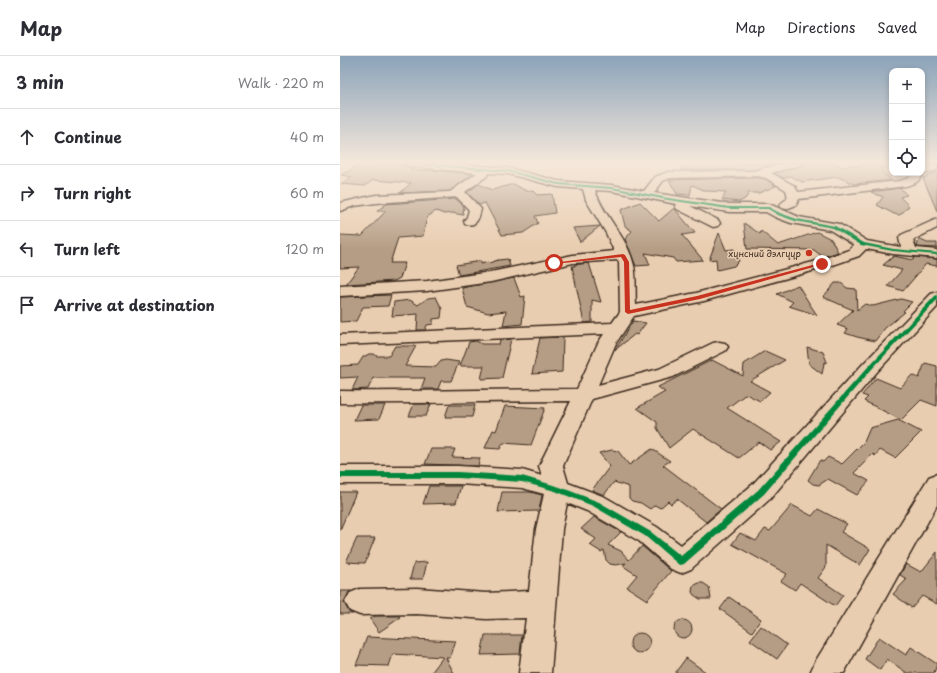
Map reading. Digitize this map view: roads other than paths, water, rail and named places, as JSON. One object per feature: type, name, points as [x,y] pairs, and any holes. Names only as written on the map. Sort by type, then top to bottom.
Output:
[{"type":"street","points":[[340,207],[351,203],[376,199],[453,195],[458,192],[475,209],[473,218],[470,221]]},
{"type":"street","points":[[535,673],[549,529],[557,489],[551,466],[607,343],[622,320],[626,262],[613,233],[592,200],[590,192]]},
{"type":"street","points":[[635,192],[668,199],[729,208],[770,208],[784,206],[792,202],[794,196],[792,192]]},
{"type":"street","points":[[794,196],[832,192]]},
{"type":"street","points":[[668,199],[713,223]]},
{"type":"street","points":[[770,208],[779,214],[796,220],[834,227],[863,244],[935,255]]},
{"type":"street","points":[[910,252],[906,238],[937,223]]},
{"type":"street","points":[[340,340],[622,320],[822,264],[854,253],[863,244]]},
{"type":"street","points":[[340,291],[427,286],[491,277],[573,259],[623,255]]},
{"type":"street","points":[[340,475],[458,475],[522,479],[557,489],[596,504],[648,534],[681,561],[761,492],[869,369],[937,296]]},
{"type":"street","points":[[340,397],[419,398],[483,395],[584,395],[666,373],[719,347]]},
{"type":"street","points":[[826,673],[937,482]]},
{"type":"street","points":[[360,602],[417,601],[486,606],[542,604]]},
{"type":"place","name":"хүнсний дэлгүүр","points":[[809,253]]}]
